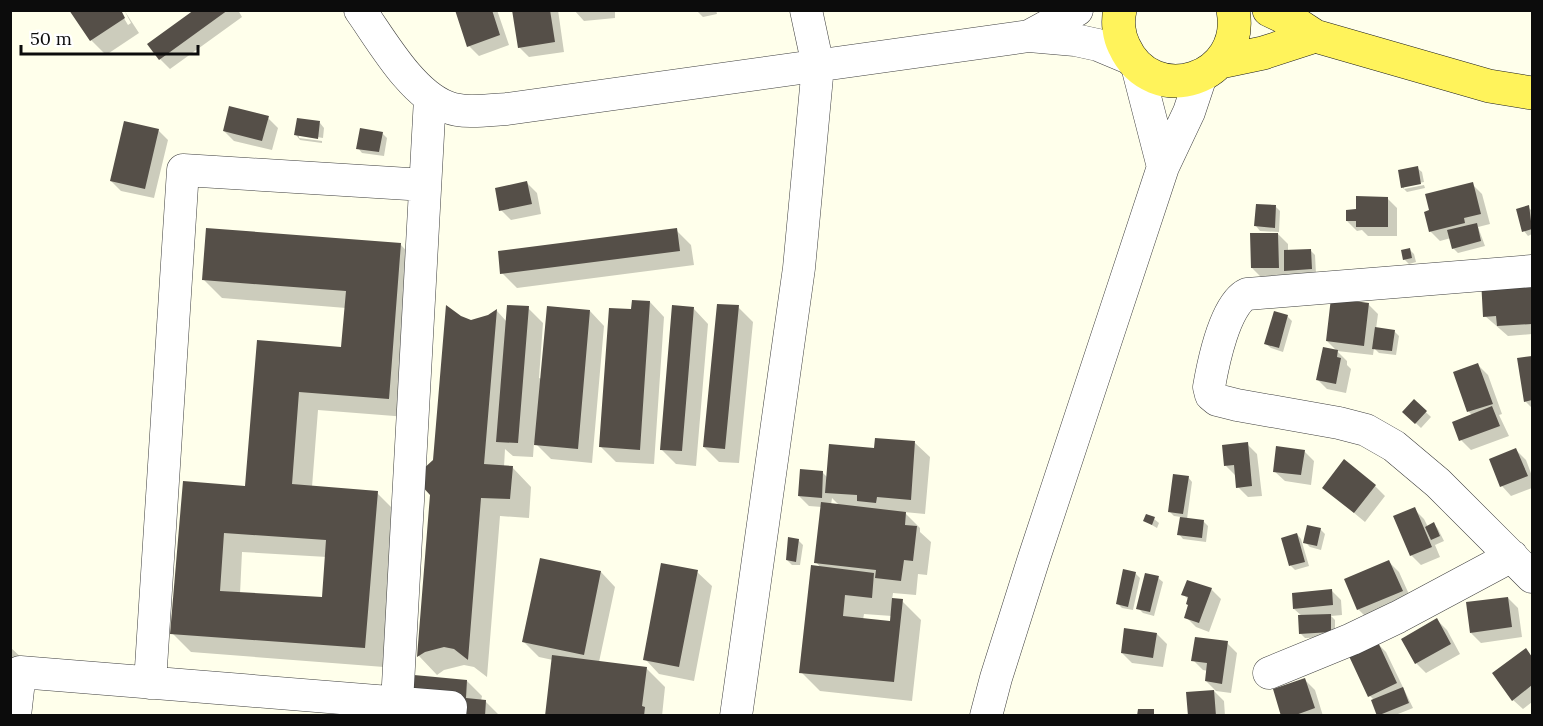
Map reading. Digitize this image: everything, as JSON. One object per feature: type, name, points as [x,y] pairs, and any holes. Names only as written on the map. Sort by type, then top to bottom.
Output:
[{"type":"main road","points":[[1120,10],[1120,37],[1133,62],[1156,78],[1179,82],[1211,69],[1315,36]]},
{"type":"main road","points":[[1211,69],[1231,44],[1235,23],[1233,10]]},
{"type":"main road","points":[[1269,10],[1315,36],[1490,86],[1533,93]]},
{"type":"street","points":[[360,10],[411,80],[430,98],[448,108],[476,110],[507,109],[1029,36],[1075,40],[1098,45],[1133,62],[1163,167]]},
{"type":"street","points":[[736,716],[799,268],[818,66],[806,10]]},
{"type":"street","points":[[1029,36],[1077,10]]},
{"type":"street","points":[[986,716],[1030,569],[1163,167],[1211,69]]},
{"type":"street","points":[[397,703],[430,98]]},
{"type":"street","points":[[150,683],[183,170],[425,185]]},
{"type":"street","points":[[1269,673],[1522,566],[1438,483],[1394,446],[1366,430],[1237,405],[1217,400],[1211,395],[1209,387],[1229,313],[1239,297],[1247,294],[1533,272]]},
{"type":"street","points":[[15,716],[20,672],[450,707],[450,716]]},
{"type":"building","points":[[69,10],[121,10],[125,18],[90,41]]},
{"type":"building","points":[[194,10],[228,10],[159,60],[147,44]]},
{"type":"building","points":[[455,10],[492,10],[500,35],[467,47]]},
{"type":"building","points":[[512,10],[550,10],[555,42],[518,48]]},
{"type":"building","points":[[229,106],[269,116],[262,141],[223,131]]},
{"type":"building","points":[[297,118],[320,121],[318,139],[294,135]]},
{"type":"building","points":[[124,121],[159,129],[145,189],[110,181]]},
{"type":"building","points":[[360,128],[383,132],[379,152],[356,149]]},
{"type":"building","points":[[1418,166],[1421,184],[1401,188],[1398,170]]},
{"type":"building","points":[[527,181],[532,204],[499,211],[495,188]]},
{"type":"building","points":[[1473,182],[1481,214],[1464,218],[1465,223],[1429,232],[1424,212],[1429,210],[1425,194]]},
{"type":"building","points":[[1356,196],[1388,197],[1388,227],[1356,227],[1356,221],[1346,221],[1346,210],[1356,209]]},
{"type":"building","points":[[1256,204],[1276,205],[1275,228],[1254,226]]},
{"type":"building","points":[[1529,205],[1532,229],[1522,232],[1516,209]]},
{"type":"building","points":[[1477,223],[1481,241],[1452,249],[1447,230]]},
{"type":"building","points":[[206,228],[401,243],[389,399],[299,392],[292,484],[378,491],[365,648],[170,634],[183,481],[245,486],[257,340],[341,347],[346,291],[202,280]],"holes":[[[224,533],[326,540],[322,597],[220,591]]]},
{"type":"building","points":[[677,228],[680,251],[500,274],[498,251]]},
{"type":"building","points":[[1250,233],[1278,233],[1279,268],[1251,268]]},
{"type":"building","points":[[1410,248],[1412,258],[1403,260],[1401,250]]},
{"type":"building","points":[[1311,249],[1312,269],[1284,271],[1284,250]]},
{"type":"building","points":[[1481,279],[1532,279],[1532,324],[1497,326],[1496,316],[1483,317]]},
{"type":"building","points":[[1331,298],[1369,303],[1364,346],[1326,341]]},
{"type":"building","points":[[632,300],[650,301],[640,450],[599,447],[609,308],[631,309]]},
{"type":"building","points":[[717,304],[739,305],[725,449],[703,447]]},
{"type":"building","points":[[446,305],[471,320],[488,315],[497,309],[484,464],[513,466],[510,499],[481,498],[468,660],[454,649],[444,647],[425,652],[417,657],[430,495],[421,485],[422,470],[433,460]]},
{"type":"building","points":[[507,305],[529,306],[518,443],[496,442]]},
{"type":"building","points":[[672,305],[694,307],[682,451],[660,450]]},
{"type":"building","points":[[547,306],[590,310],[578,449],[534,445]]},
{"type":"building","points":[[1274,311],[1288,315],[1279,348],[1264,344]]},
{"type":"building","points":[[1375,327],[1395,330],[1392,351],[1372,349]]},
{"type":"building","points":[[1323,347],[1338,350],[1337,357],[1341,358],[1336,384],[1316,380]]},
{"type":"building","points":[[1532,356],[1532,400],[1524,402],[1517,358]]},
{"type":"building","points":[[1478,363],[1493,404],[1467,412],[1453,372]]},
{"type":"building","points":[[1414,399],[1427,411],[1415,424],[1402,412]]},
{"type":"building","points":[[1492,406],[1500,426],[1459,441],[1452,422]]},
{"type":"building","points":[[875,438],[915,441],[911,500],[877,497],[876,503],[857,501],[857,495],[825,493],[829,444],[874,448]]},
{"type":"building","points":[[1248,442],[1252,486],[1236,488],[1234,465],[1224,466],[1222,445]]},
{"type":"building","points":[[1276,446],[1305,450],[1301,475],[1273,472]]},
{"type":"building","points":[[1516,448],[1528,476],[1500,487],[1489,459]]},
{"type":"building","points":[[1344,459],[1376,485],[1354,513],[1322,488]]},
{"type":"building","points":[[800,469],[823,471],[822,498],[798,496]]},
{"type":"building","points":[[1173,474],[1189,476],[1183,514],[1168,512]]},
{"type":"building","points":[[821,502],[906,512],[905,525],[917,526],[913,561],[904,560],[901,581],[875,578],[876,570],[814,563]]},
{"type":"building","points":[[1415,507],[1432,547],[1410,556],[1393,516]]},
{"type":"building","points":[[1146,514],[1155,517],[1152,525],[1143,521]]},
{"type":"building","points":[[1180,517],[1204,520],[1202,538],[1177,535]]},
{"type":"building","points":[[1434,522],[1440,536],[1431,540],[1425,527]]},
{"type":"building","points":[[1307,525],[1321,528],[1317,546],[1303,543]]},
{"type":"building","points":[[1297,533],[1305,562],[1289,566],[1281,538]]},
{"type":"building","points":[[788,537],[799,539],[796,562],[786,560]]},
{"type":"building","points":[[540,558],[601,571],[584,655],[522,642]]},
{"type":"building","points":[[1389,560],[1403,591],[1357,610],[1344,579]]},
{"type":"building","points":[[661,563],[698,570],[679,667],[643,660]]},
{"type":"building","points":[[811,565],[874,573],[872,598],[845,595],[843,616],[890,621],[892,598],[903,599],[894,682],[799,673]]},
{"type":"building","points":[[1123,569],[1136,572],[1128,607],[1116,604]]},
{"type":"building","points":[[1145,573],[1159,576],[1150,612],[1136,609]]},
{"type":"building","points":[[1187,580],[1212,588],[1199,623],[1184,618],[1188,597],[1181,595]]},
{"type":"building","points":[[1332,589],[1333,605],[1293,609],[1292,593]]},
{"type":"building","points":[[1508,597],[1512,627],[1470,633],[1466,602]]},
{"type":"building","points":[[1331,614],[1331,632],[1299,634],[1298,615]]},
{"type":"building","points":[[1437,618],[1451,644],[1415,664],[1401,639]]},
{"type":"building","points":[[1124,628],[1157,633],[1153,658],[1121,653]]},
{"type":"building","points":[[1195,637],[1228,641],[1222,684],[1205,681],[1207,663],[1191,661]]},
{"type":"building","points":[[1377,640],[1397,683],[1368,697],[1348,654]]},
{"type":"building","points":[[1526,648],[1532,657],[1532,685],[1512,701],[1492,673]]},
{"type":"building","points":[[552,655],[647,667],[642,706],[645,707],[644,716],[545,716]]},
{"type":"building","points":[[414,675],[467,680],[466,698],[486,700],[485,716],[464,716],[412,697]]},
{"type":"building","points":[[1305,678],[1315,708],[1293,716],[1281,716],[1273,689]]},
{"type":"building","points":[[1403,687],[1409,703],[1377,716],[1371,700]]},
{"type":"building","points":[[1214,690],[1216,716],[1188,716],[1186,692]]},
{"type":"building","points":[[1138,709],[1154,709],[1154,716],[1137,716]]}]
